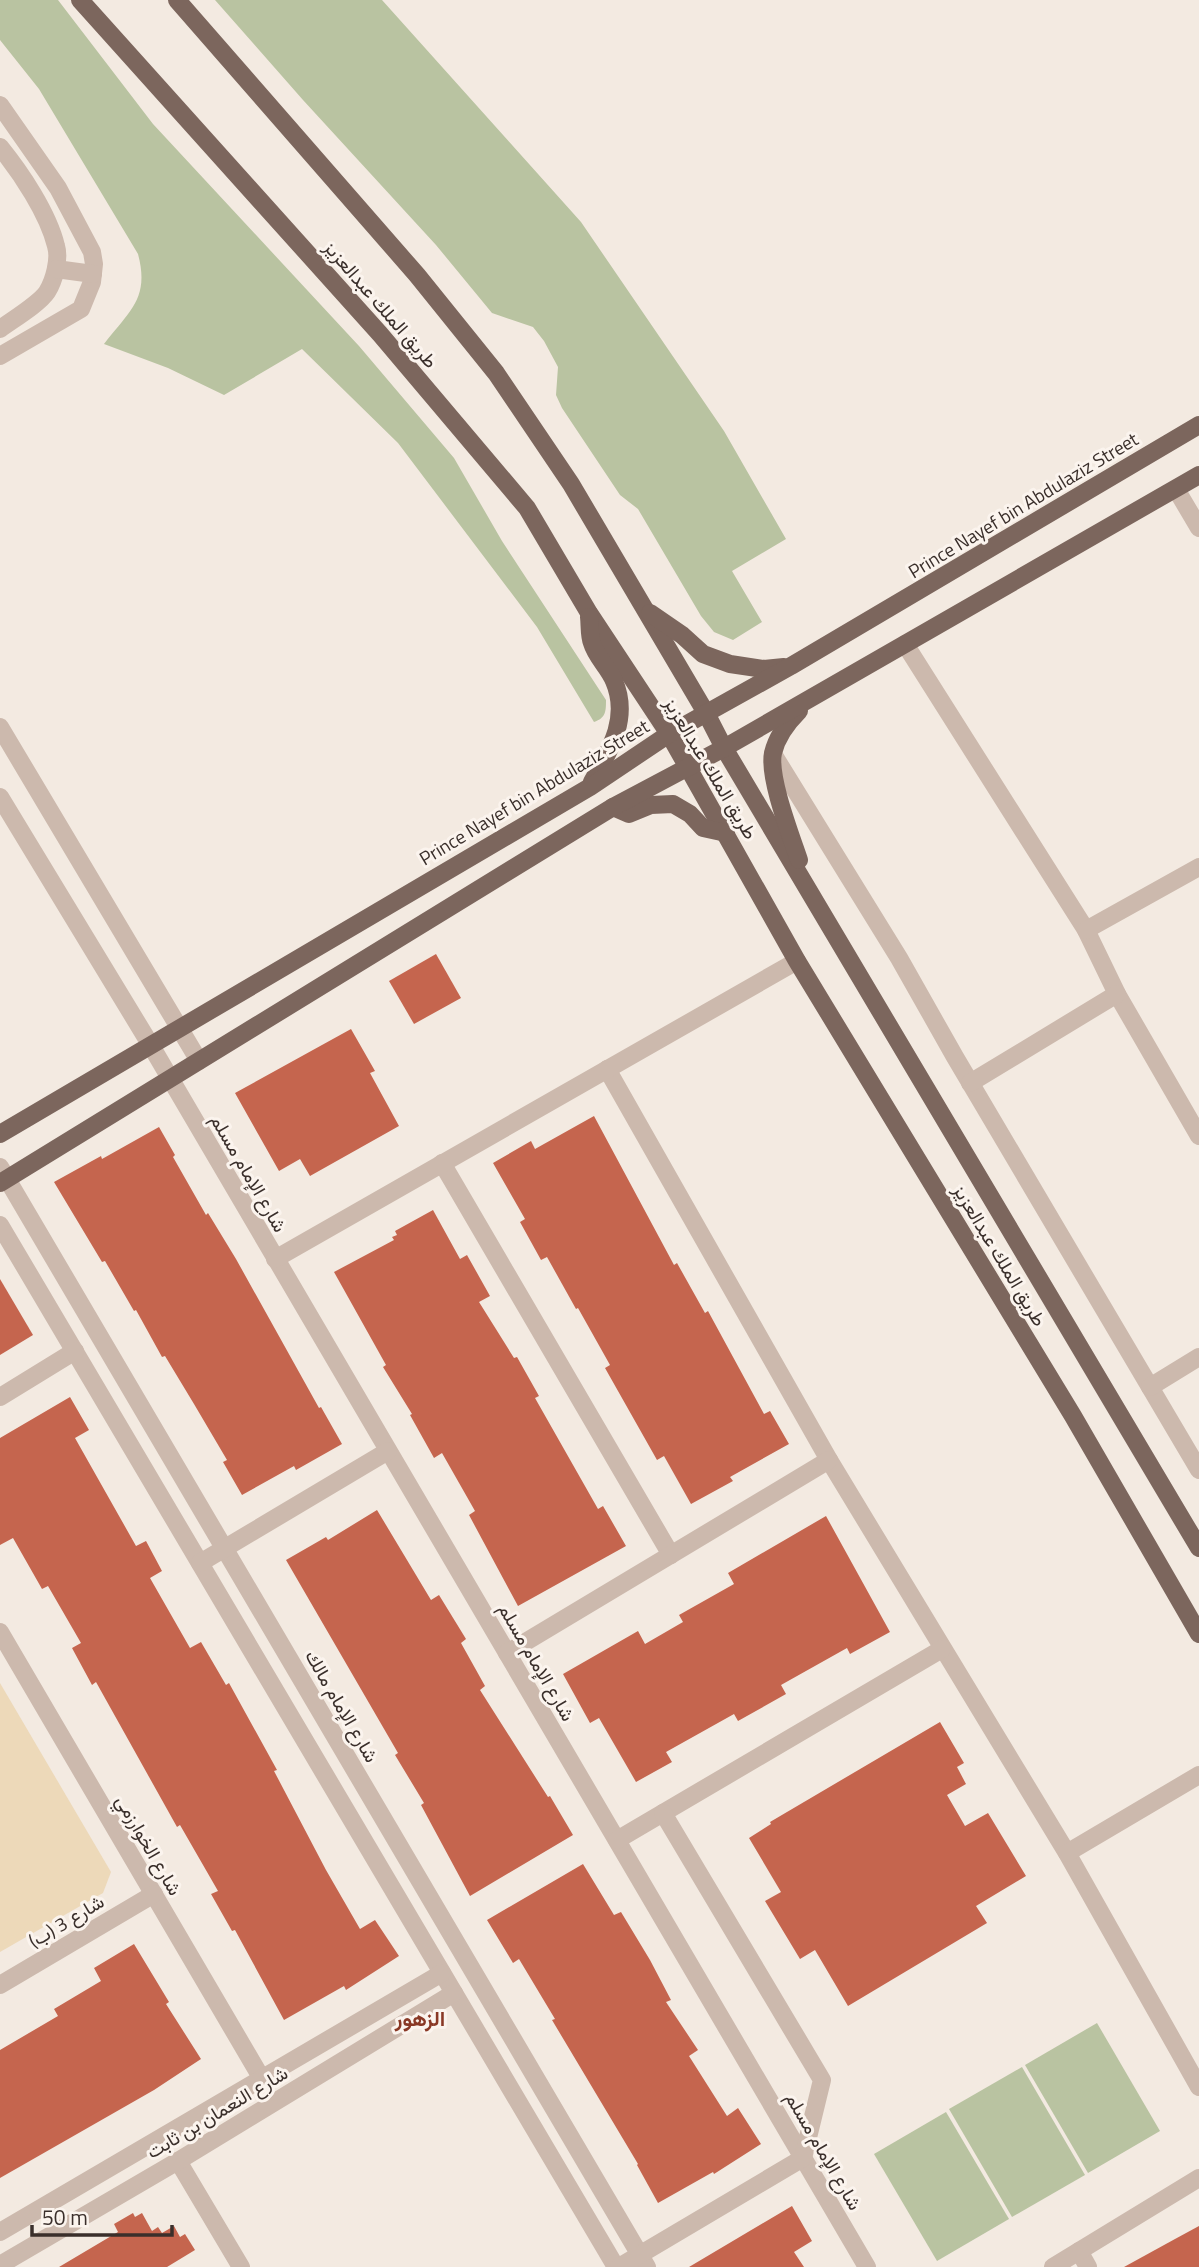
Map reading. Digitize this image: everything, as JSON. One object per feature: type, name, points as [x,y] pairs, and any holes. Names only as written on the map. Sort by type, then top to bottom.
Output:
[{"type":"main road","name":"طريق الملك عبدالعزيز","points":[[80,0],[380,334],[527,508],[589,613],[669,734],[797,961],[1066,1404],[1199,1634]]},
{"type":"main road","name":"طريق الملك عبدالعزيز","points":[[177,0],[417,275],[496,373],[571,484],[724,748],[1199,1548]]},
{"type":"main road","name":"Prince Nayef bin Abdulaziz Street","points":[[0,1134],[590,787],[669,734],[791,666],[1199,425]]},
{"type":"main road","points":[[2,1176],[170,1079],[612,807],[724,748],[1199,475]]},
{"type":"main road","points":[[646,610],[682,635],[703,654],[730,664],[764,669],[791,666]]},
{"type":"main road","points":[[589,613],[592,643],[614,681],[620,718],[618,733],[590,787]]},
{"type":"main road","points":[[806,884],[776,782],[773,754],[783,727],[814,696]]},
{"type":"main road","points":[[612,807],[629,814],[651,805],[673,804],[690,814],[703,828],[726,833]]},
{"type":"street","points":[[0,105],[58,188],[92,252],[93,274],[81,309],[0,356]]},
{"type":"street","points":[[0,147],[14,165],[46,219],[57,248],[56,269],[46,294],[0,329]]},
{"type":"street","points":[[56,269],[93,274]]},
{"type":"street","points":[[1176,489],[1199,528]]},
{"type":"street","points":[[905,644],[1086,929],[1117,995],[1199,1136]]},
{"type":"street","points":[[0,727],[199,1060]]},
{"type":"street","points":[[773,754],[899,958],[1199,1470]]},
{"type":"street","name":"شارع الإمام مسلم","points":[[0,797],[150,1044],[867,2267]]},
{"type":"street","points":[[1086,929],[1199,867]]},
{"type":"street","points":[[275,1259],[797,961]]},
{"type":"street","points":[[970,1083],[1117,995]]},
{"type":"street","points":[[607,1069],[828,1460],[1067,1853],[1199,2087]]},
{"type":"street","points":[[442,1163],[671,1555]]},
{"type":"street","name":"شارع الإمام مالك","points":[[2,1176],[644,2261]]},
{"type":"street","points":[[0,1225],[618,2267],[644,2261],[803,2158],[822,2080],[663,1813]]},
{"type":"street","points":[[0,1397],[75,1352]]},
{"type":"street","points":[[1150,1387],[1199,1357]]},
{"type":"street","points":[[200,1563],[388,1451]]},
{"type":"street","points":[[507,1653],[828,1460]]},
{"type":"street","name":"شارع الخوارزمي","points":[[0,1632],[262,2079]]},
{"type":"street","points":[[617,1840],[942,1649]]},
{"type":"street","points":[[1067,1853],[1199,1774]]},
{"type":"street","name":"شارع 3 (ب)","points":[[0,1985],[154,1894]]},
{"type":"street","name":"شارع النعمان بن ثابت","points":[[0,2232],[442,1973]]},
{"type":"street","name":"شارع النعمان بن ثابت","points":[[12,2263],[454,1993]]},
{"type":"street","points":[[178,2161],[241,2267]]},
{"type":"street","points":[[1053,2267],[1084,2259],[1199,2178]]},
{"type":"street","points":[[0,2232],[12,2263]]},
{"type":"green space","points":[[0,0],[58,0],[153,124],[359,346],[454,458],[502,541],[606,700],[601,718],[594,722],[537,627],[398,443],[302,349],[224,395],[168,368],[104,344],[129,313],[139,294],[141,269],[138,254],[39,89],[0,40]]},
{"type":"green space","points":[[215,0],[382,0],[581,222],[724,431],[786,539],[732,571],[762,622],[733,640],[714,632],[701,616],[638,509],[620,495],[562,408],[556,395],[558,367],[533,327],[492,313],[436,245]]},
{"type":"green space","points":[[1097,2023],[1160,2131],[1088,2173],[1025,2065]]},
{"type":"green space","points":[[1022,2067],[1085,2175],[1012,2217],[949,2109]]},
{"type":"green space","points":[[946,2112],[1009,2219],[937,2261],[874,2154]]},
{"type":"sand","points":[[0,1683],[111,1872],[103,1893],[0,1952]]},
{"type":"building","points":[[436,954],[461,998],[414,1024],[389,981]]},
{"type":"building","points":[[351,1029],[375,1071],[370,1073],[399,1126],[310,1176],[300,1159],[279,1171],[235,1093]]},
{"type":"building","points":[[594,1116],[674,1265],[677,1263],[705,1313],[708,1311],[764,1414],[770,1411],[789,1444],[730,1477],[733,1481],[691,1504],[664,1456],[657,1460],[605,1368],[610,1365],[578,1308],[576,1309],[547,1257],[541,1260],[520,1222],[525,1219],[493,1163],[531,1141],[535,1149]]},
{"type":"building","points":[[159,1127],[206,1215],[208,1213],[236,1259],[342,1444],[296,1470],[294,1466],[242,1495],[223,1462],[227,1460],[194,1404],[54,1182]]},
{"type":"building","points":[[433,1210],[460,1259],[467,1255],[490,1296],[479,1302],[514,1358],[517,1357],[539,1396],[535,1398],[598,1509],[603,1506],[626,1546],[518,1606],[469,1515],[475,1511],[442,1453],[434,1458],[334,1272],[394,1240],[392,1237],[397,1235],[395,1231]]},
{"type":"building","points":[[0,1279],[33,1335],[0,1355]]},
{"type":"building","points":[[70,1397],[89,1430],[75,1438],[136,1546],[146,1541],[162,1571],[150,1578],[190,1648],[201,1642],[226,1685],[229,1683],[277,1770],[274,1771],[326,1870],[360,1929],[375,1920],[399,1956],[346,1990],[344,1986],[284,2020],[235,1930],[232,1931],[211,1894],[218,1891],[180,1825],[177,1827],[96,1682],[92,1685],[72,1648],[81,1643],[48,1586],[42,1589],[13,1538],[0,1545],[0,1438]]},
{"type":"building","points":[[377,1510],[431,1600],[439,1595],[466,1639],[461,1643],[485,1686],[480,1690],[573,1835],[470,1896],[421,1805],[424,1803],[395,1755],[398,1753],[286,1560],[326,1537],[328,1540]]},
{"type":"building","points":[[826,1516],[890,1632],[850,1654],[847,1648],[781,1685],[786,1694],[738,1721],[734,1714],[666,1752],[672,1762],[636,1782],[599,1718],[590,1723],[563,1674],[638,1631],[645,1644],[683,1622],[679,1615],[734,1584],[728,1573]]},
{"type":"building","points":[[940,1722],[964,1763],[957,1767],[966,1784],[947,1795],[965,1826],[988,1813],[1026,1876],[976,1906],[987,1923],[848,2006],[815,1950],[800,1959],[765,1901],[781,1892],[749,1838],[771,1824],[770,1822]]},
{"type":"building","points":[[583,1864],[614,1915],[621,1912],[650,1960],[671,2000],[666,2002],[698,2050],[689,2056],[727,2116],[738,2108],[761,2144],[714,2174],[713,2172],[658,2203],[519,1959],[513,1963],[487,1920]]},
{"type":"building","points":[[134,1944],[169,2002],[166,2004],[201,2059],[154,2090],[0,2178],[0,2050],[58,2016],[54,2009],[101,1981],[94,1968]]},
{"type":"building","points":[[792,2206],[812,2241],[794,2252],[804,2267],[689,2267]]},
{"type":"building","points":[[133,2213],[135,2217],[142,2213],[152,2231],[158,2227],[162,2233],[174,2226],[180,2237],[185,2234],[195,2250],[167,2267],[59,2267],[118,2232],[114,2224]]},
{"type":"building","points":[[1199,2226],[1199,2267],[1124,2267],[1175,2239]]},
{"type":"district","name":"الزهور","points":[[420,2019]]}]
